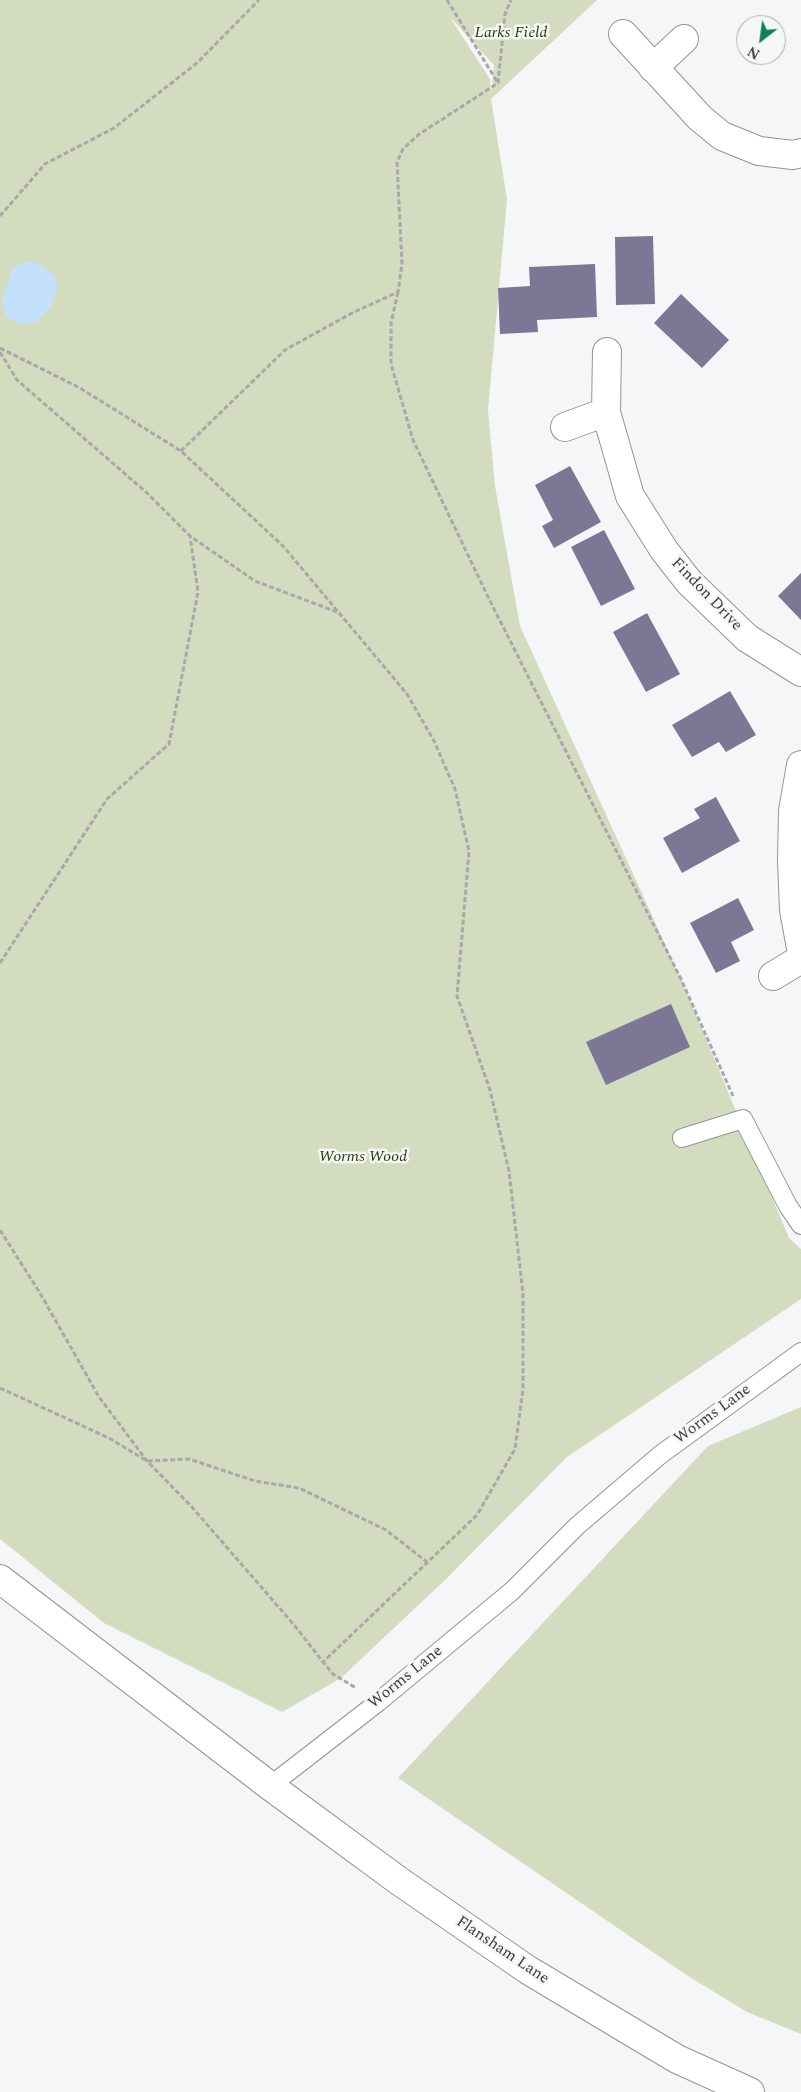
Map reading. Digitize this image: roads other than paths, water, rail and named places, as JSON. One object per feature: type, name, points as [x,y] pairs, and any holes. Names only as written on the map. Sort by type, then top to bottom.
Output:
[{"type":"street","points":[[623,34],[700,118],[722,136],[759,151],[793,155],[801,153]]},
{"type":"street","points":[[653,68],[684,39]]},
{"type":"street","name":"Findon Drive","points":[[607,352],[606,412],[630,496],[664,550],[689,582],[747,638],[801,672]]},
{"type":"street","points":[[565,427],[606,412]]},
{"type":"street","points":[[801,765],[793,811],[792,861],[794,910],[801,948]]},
{"type":"street","points":[[773,976],[801,959]]},
{"type":"street","points":[[0,1579],[270,1786]]},
{"type":"street","name":"Flansham Lane","points":[[270,1786],[399,1881],[528,1970],[677,2059],[750,2092]]},
{"type":"lane","points":[[682,1138],[743,1119],[788,1206],[801,1225]]},
{"type":"lane","name":"Worms Lane","points":[[270,1786],[377,1702],[512,1591],[576,1526],[660,1455],[801,1352]]},
{"type":"water","points":[[23,262],[33,262],[43,266],[52,273],[57,282],[50,309],[37,321],[25,325],[15,322],[6,316],[2,302],[10,274],[16,266]]},
{"type":"park label","name":"Larks Field","points":[[511,34]]},
{"type":"park label","name":"Worms Wood","points":[[363,1158]]}]
